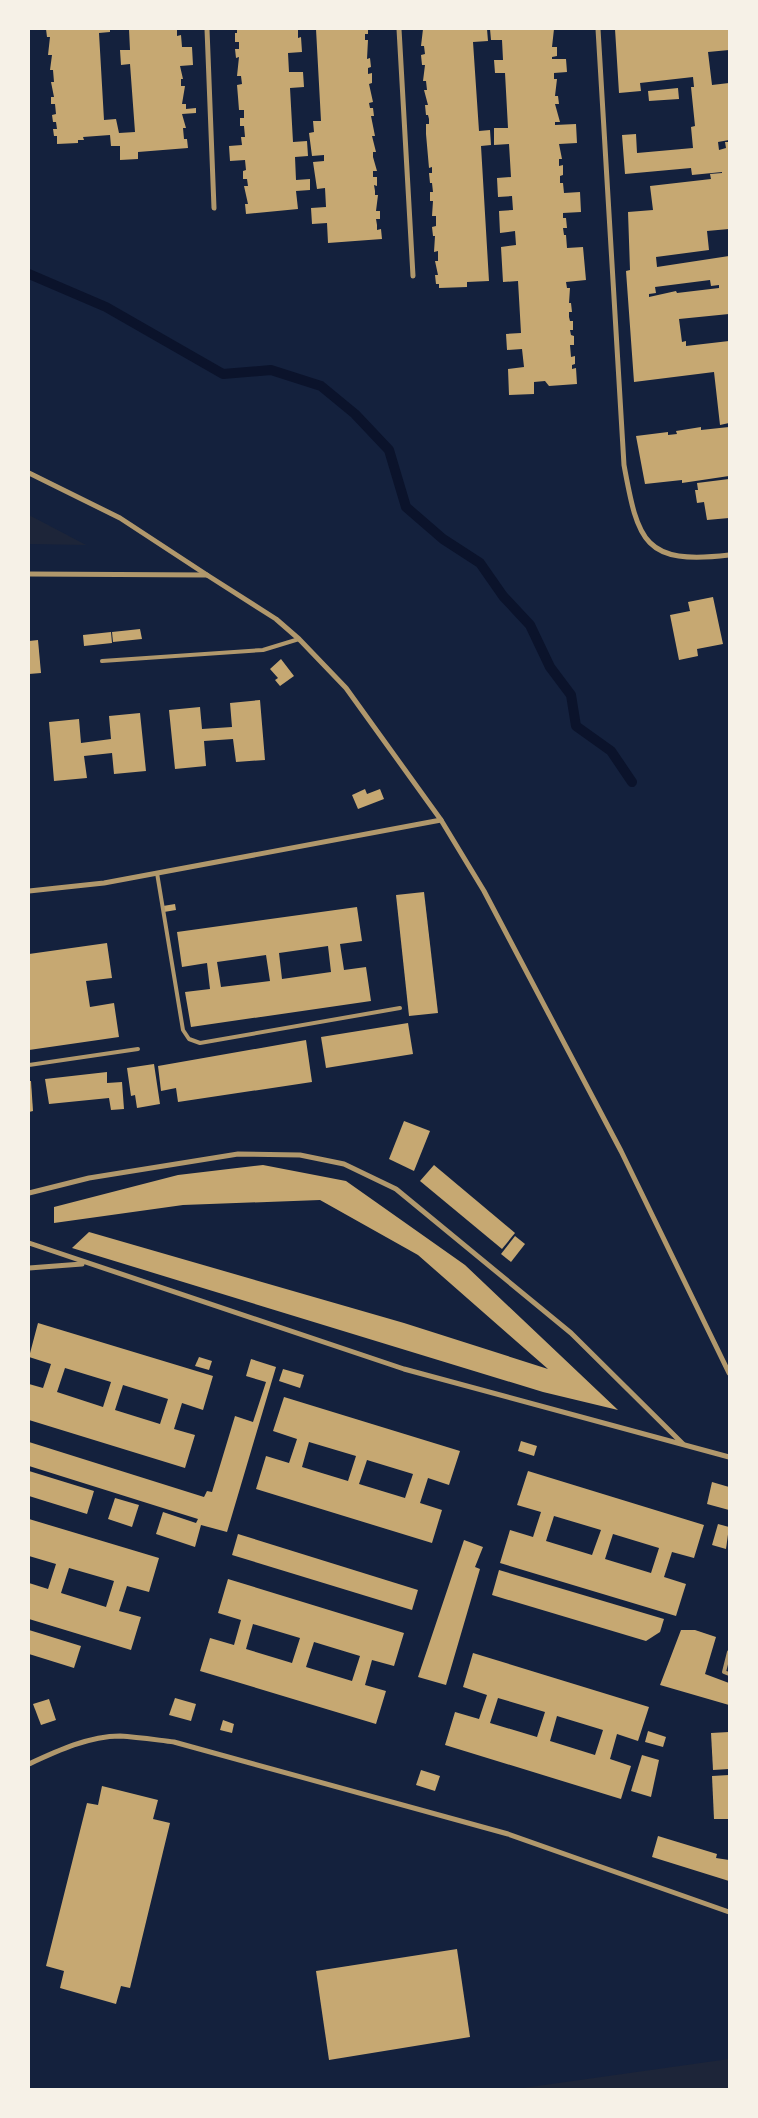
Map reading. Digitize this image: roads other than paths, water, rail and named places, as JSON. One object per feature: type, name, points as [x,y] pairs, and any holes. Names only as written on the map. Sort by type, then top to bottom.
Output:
[{"type":"street","points":[[207,29],[214,208]]},
{"type":"street","points":[[398,29],[412,276]]},
{"type":"street","points":[[598,29],[624,466],[632,513],[640,531],[650,544],[662,553],[682,557],[729,555]]},
{"type":"street","points":[[29,473],[120,518],[276,619],[299,639],[346,688],[441,820],[484,891],[621,1151],[729,1374]]},
{"type":"street","points":[[29,574],[207,575]]},
{"type":"street","points":[[29,891],[104,883],[441,820]]},
{"type":"street","points":[[29,1193],[89,1178],[238,1154],[300,1155],[344,1164],[396,1189],[571,1332],[682,1444]]},
{"type":"street","points":[[29,1243],[404,1369],[729,1457]]},
{"type":"street","points":[[29,1268],[84,1263]]},
{"type":"street","points":[[29,1764],[60,1750],[90,1741],[119,1736],[174,1742],[508,1834],[729,1912]]},
{"type":"lane","points":[[102,661],[263,650],[299,639]]},
{"type":"lane","points":[[157,873],[183,1030],[189,1039],[200,1043],[400,1008]]},
{"type":"lane","points":[[29,1065],[138,1049]]},
{"type":"lane","points":[[729,1652],[724,1672],[729,1674]]},
{"type":"waterway","points":[[29,274],[106,307],[223,374],[271,370],[321,386],[355,414],[389,450],[406,507],[443,539],[480,563],[503,596],[530,625],[550,667],[571,695],[576,726],[611,751],[632,782]]}]
